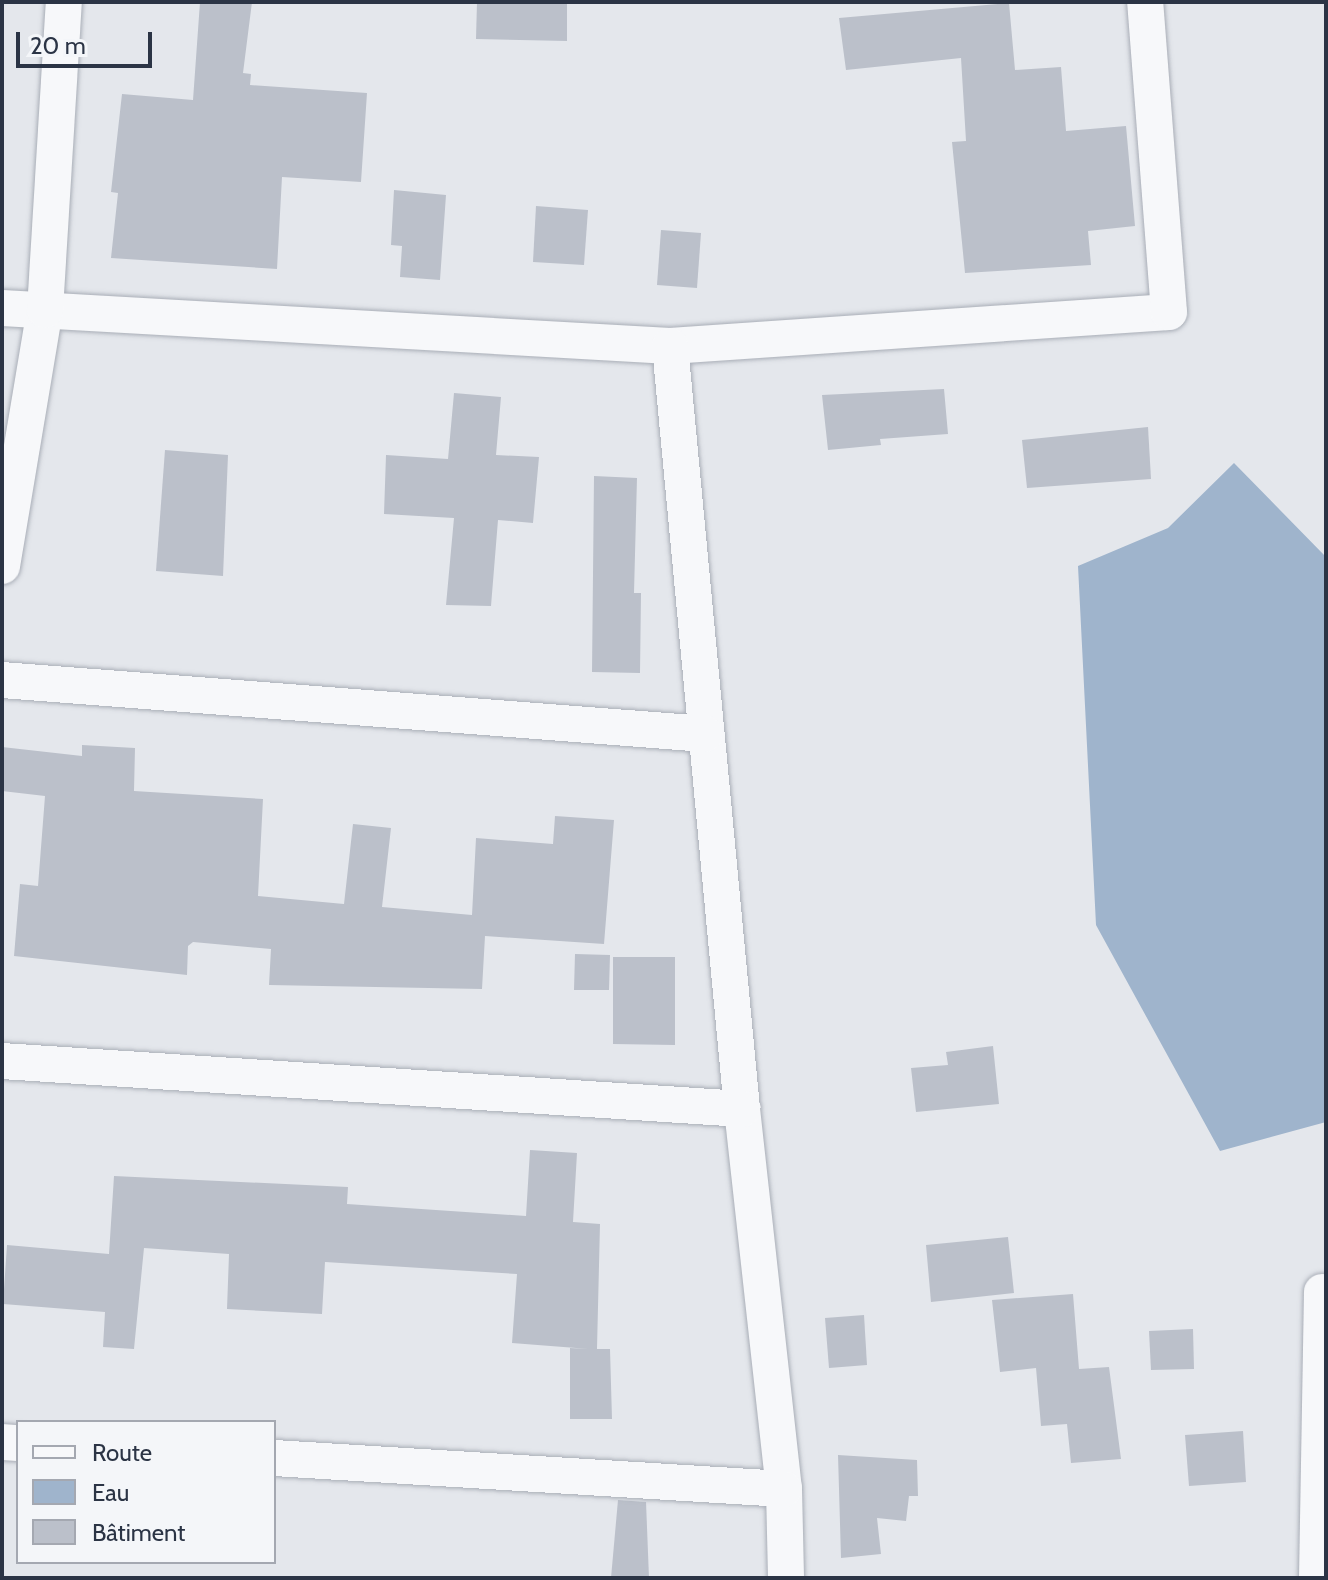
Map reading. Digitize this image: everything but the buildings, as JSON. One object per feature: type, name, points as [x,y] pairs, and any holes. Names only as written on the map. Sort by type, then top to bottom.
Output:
[{"type":"street","points":[[2,566],[45,310],[64,2]]},
{"type":"street","points":[[2,308],[670,346],[1169,312],[1145,2]]},
{"type":"street","points":[[670,346],[742,1109],[784,1489],[786,1578]]},
{"type":"street","points":[[2,680],[705,734]]},
{"type":"street","points":[[2,1061],[742,1109]]},
{"type":"street","points":[[1317,1578],[1322,1490],[1322,1292]]},
{"type":"street","points":[[276,1458],[784,1489]]},
{"type":"water","points":[[1234,463],[1326,557],[1326,1122],[1220,1151],[1096,925],[1078,566],[1168,528]]}]
